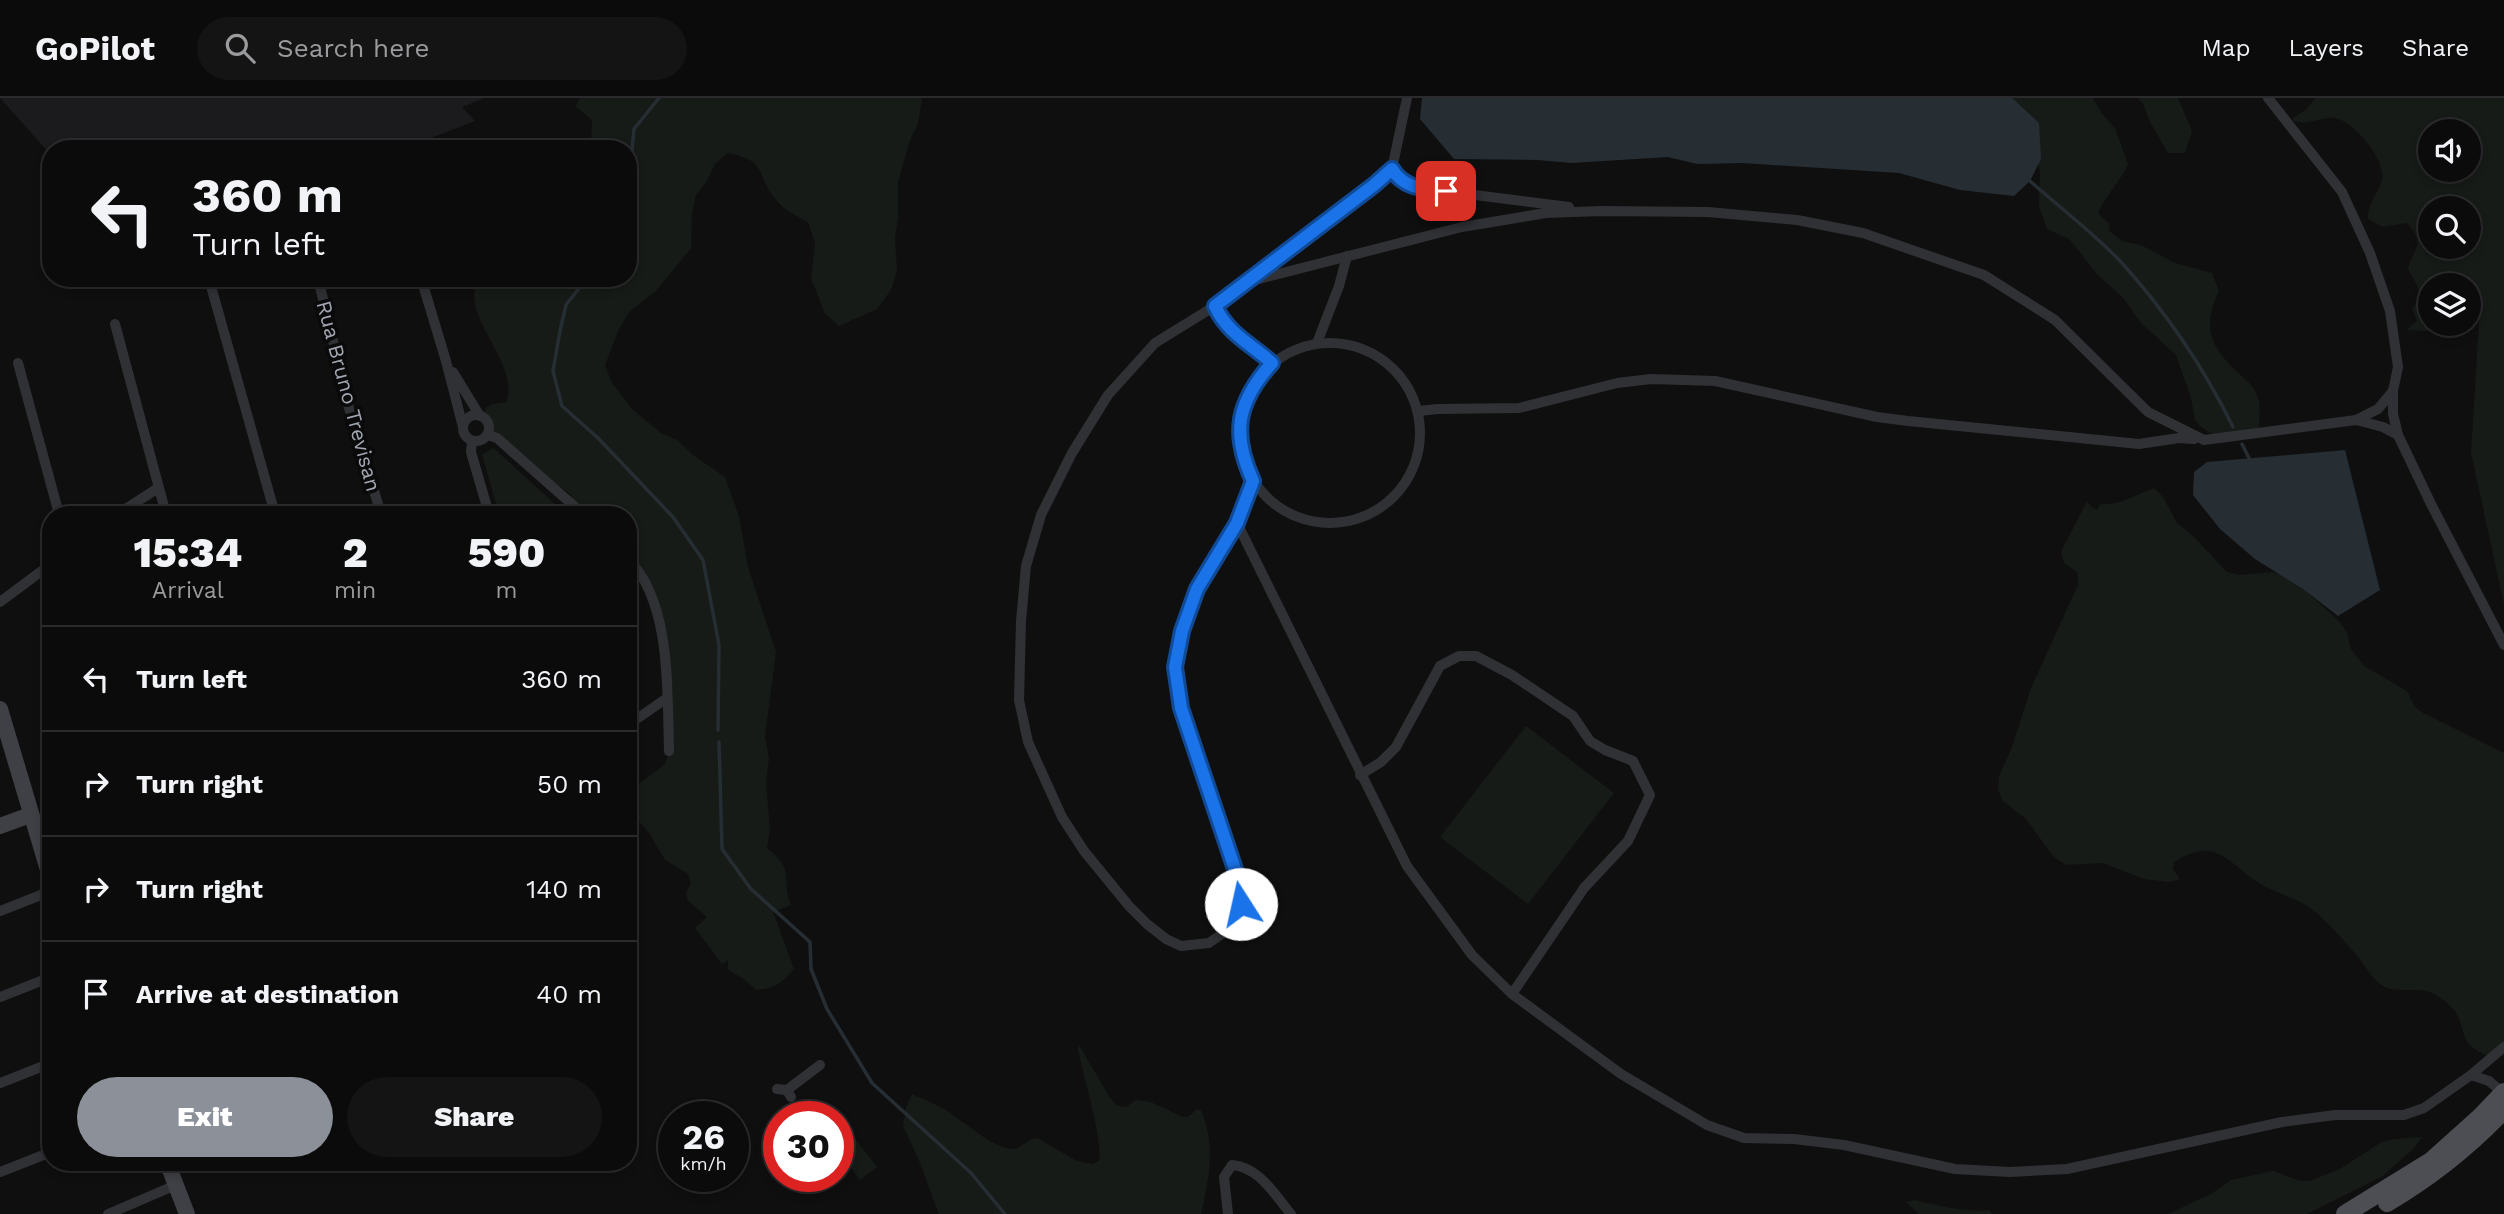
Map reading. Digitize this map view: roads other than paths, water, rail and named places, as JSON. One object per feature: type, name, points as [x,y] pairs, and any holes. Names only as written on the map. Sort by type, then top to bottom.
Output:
[{"type":"main road","points":[[0,709],[42,852]]},
{"type":"main road","points":[[0,826],[30,815]]},
{"type":"main road","points":[[2369,1214],[2428,1178],[2453,1158],[2492,1116],[2504,1092]]},
{"type":"main road","points":[[2345,1214],[2431,1161],[2434,1147],[2465,1119],[2492,1116]]},
{"type":"main road","points":[[171,1171],[187,1214]]},
{"type":"street","points":[[1253,481],[1237,523],[1197,589],[1182,631],[1175,667],[1181,708],[1239,881],[1241,904],[1233,926],[1209,943],[1181,946],[1166,939],[1129,906],[1084,852],[1062,817],[1028,742],[1019,700],[1021,621],[1026,566],[1041,515],[1072,453],[1108,395],[1155,343],[1215,306],[1392,169],[1407,98]]},
{"type":"street","points":[[2267,98],[2342,192],[2370,253],[2390,311],[2398,367],[2393,391],[2393,414],[2398,435],[2504,645]]},
{"type":"street","points":[[1392,169],[1406,184],[1420,188],[1602,211]]},
{"type":"street","points":[[1245,282],[1462,227],[1546,213],[1708,212],[1797,220],[1863,233],[1984,275],[2055,320],[2148,412],[2204,440]]},
{"type":"street","points":[[1317,343],[1339,286],[1347,256]]},
{"type":"street","points":[[211,287],[273,506]]},
{"type":"street","name":"Rua Bruno Trevisan","points":[[320,287],[349,408],[379,506]]},
{"type":"street","points":[[424,287],[465,435],[472,441],[481,441],[488,435]]},
{"type":"street","points":[[1215,306],[1231,331],[1272,363]]},
{"type":"street","points":[[115,324],[164,506]]},
{"type":"street","points":[[1317,343],[1344,343],[1369,351],[1392,366],[1409,386],[1419,411],[1421,439],[1415,467],[1400,491],[1378,510],[1352,521],[1324,524],[1296,517],[1271,503],[1253,481],[1242,457],[1239,431],[1243,405],[1255,382],[1272,363],[1293,350],[1317,343]]},
{"type":"street","points":[[446,361],[480,416],[487,422],[488,435]]},
{"type":"street","points":[[18,363],[57,506]]},
{"type":"street","points":[[1419,411],[1437,408],[1519,408],[1632,380],[1716,381],[1877,417],[2139,444],[2179,438],[2204,440],[2356,420],[2378,409],[2393,391]]},
{"type":"street","points":[[463,426],[467,419],[480,416]]},
{"type":"street","points":[[2356,420],[2383,427],[2398,435]]},
{"type":"street","points":[[2159,440],[2165,422]]},
{"type":"street","points":[[488,435],[497,438],[574,506]]},
{"type":"street","points":[[472,441],[471,452],[486,506]]},
{"type":"street","points":[[130,506],[158,488]]},
{"type":"street","points":[[1237,523],[1407,866],[1472,955],[1512,994],[1621,1074],[1707,1125],[1744,1138],[1794,1139],[1844,1145],[1955,1169],[2010,1172],[2067,1169],[2282,1122],[2335,1115],[2404,1115],[2424,1108],[2471,1075],[2504,1047]]},
{"type":"street","points":[[637,570],[648,584],[662,629],[669,751]]},
{"type":"street","points":[[0,602],[42,571]]},
{"type":"street","points":[[0,592],[17,589]]},
{"type":"street","points":[[1360,775],[1381,762],[1396,747],[1440,666],[1459,656],[1476,656],[1512,675],[1573,716],[1590,741],[1633,761],[1650,795],[1628,841],[1584,888],[1512,994]]},
{"type":"street","points":[[637,719],[667,698]]},
{"type":"street","points":[[0,911],[42,895]]},
{"type":"street","points":[[0,997],[42,981]]},
{"type":"street","points":[[785,1092],[820,1065]]},
{"type":"street","points":[[0,1083],[42,1067]]},
{"type":"street","points":[[2471,1075],[2489,1081],[2504,1092]]},
{"type":"street","points":[[0,1172],[42,1156]]},
{"type":"street","points":[[1228,1214],[1224,1177],[1232,1165],[1245,1166],[1259,1176],[1291,1214]]},
{"type":"street","points":[[108,1214],[176,1185]]},
{"type":"waterway","points":[[633,140],[634,129],[659,98]]},
{"type":"waterway","points":[[2030,181],[2101,242],[2138,282],[2197,362],[2233,427]]},
{"type":"waterway","points":[[580,287],[566,305],[553,371],[562,406],[598,438],[673,517],[703,560],[719,645],[718,730]]},
{"type":"waterway","points":[[2242,444],[2249,458]]},
{"type":"waterway","points":[[719,742],[722,849],[751,889],[810,942],[811,969],[827,1009],[872,1083],[971,1173],[1005,1214]]}]
